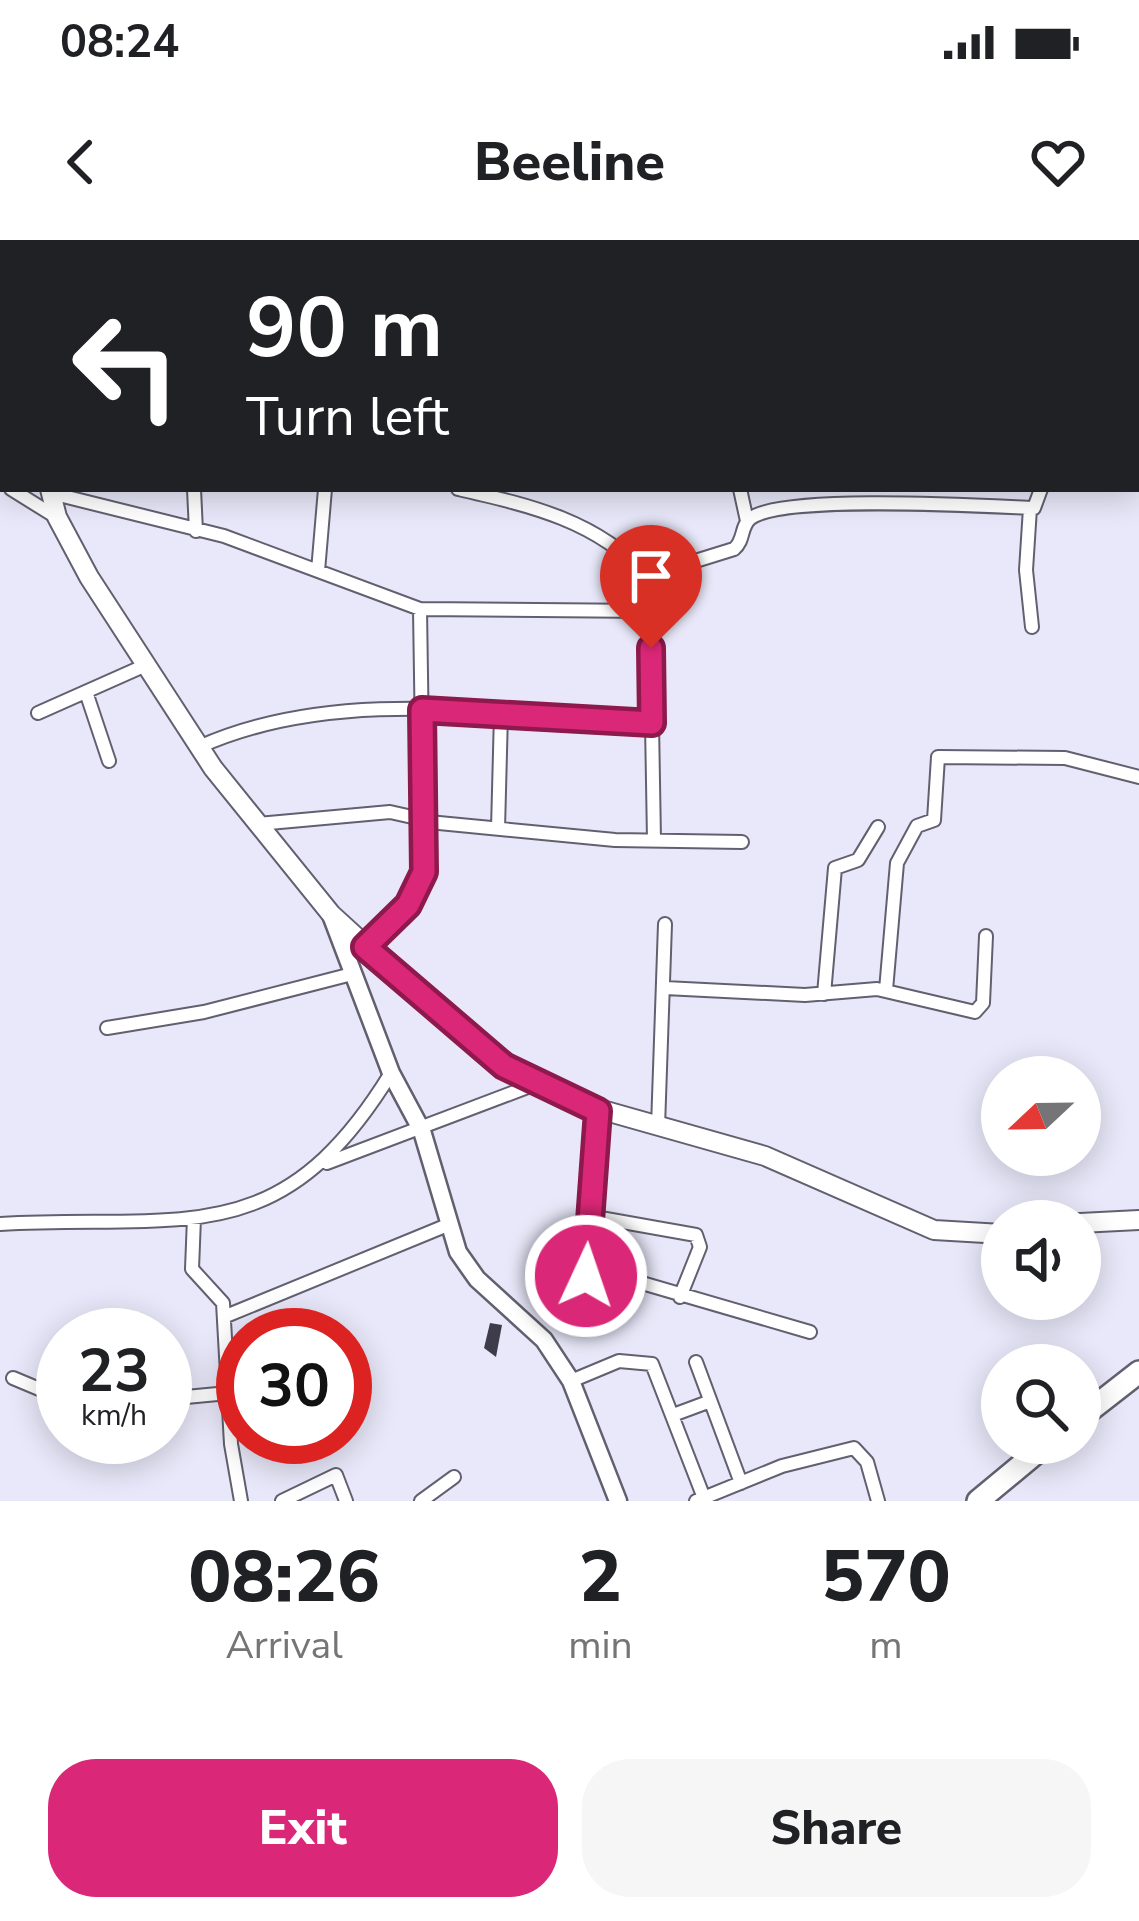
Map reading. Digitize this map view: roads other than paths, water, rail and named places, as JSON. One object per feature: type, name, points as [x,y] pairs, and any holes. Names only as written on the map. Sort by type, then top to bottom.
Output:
[{"type":"highway","points":[[1101,1405],[1129,1387],[1139,1372]]},
{"type":"highway","points":[[978,1501],[1023,1464]]},
{"type":"main road","points":[[51,492],[57,518],[199,748],[331,914],[469,1040],[533,1084],[598,1111],[803,1170],[934,1230],[981,1233]]},
{"type":"main road","points":[[331,914],[392,1073],[422,1131],[458,1252],[477,1279],[544,1340],[571,1382],[618,1501]]},
{"type":"main road","points":[[1101,1222],[1139,1220]]},
{"type":"street","points":[[16,492],[57,518]]},
{"type":"street","points":[[55,492],[196,531],[420,609],[651,611]]},
{"type":"street","points":[[194,492],[196,531]]},
{"type":"street","points":[[318,572],[325,492]]},
{"type":"street","points":[[473,492],[530,503],[562,516],[623,552],[647,576],[654,841]]},
{"type":"street","points":[[647,576],[741,543],[748,521],[741,492]]},
{"type":"street","points":[[748,521],[801,507],[992,504],[1030,508],[1038,505],[1040,492]]},
{"type":"street","points":[[1030,508],[1026,570],[1032,627]]},
{"type":"street","points":[[365,947],[418,892],[424,872],[420,609]]},
{"type":"street","points":[[38,713],[146,665]]},
{"type":"street","points":[[86,692],[109,761]]},
{"type":"street","points":[[199,748],[266,722],[422,710],[652,723]]},
{"type":"street","points":[[498,829],[500,714]]},
{"type":"street","points":[[886,990],[897,862],[917,826],[934,822],[938,758],[1065,758],[1139,777]]},
{"type":"street","points":[[258,824],[390,812],[498,829],[654,841],[742,842]]},
{"type":"street","points":[[824,994],[835,868],[858,860],[878,827]]},
{"type":"street","points":[[658,1127],[664,924]]},
{"type":"street","points":[[665,988],[824,994],[886,990],[978,1012],[986,936]]},
{"type":"street","points":[[107,1028],[204,1012],[352,974]]},
{"type":"street","points":[[0,1224],[194,1218],[254,1203],[289,1189],[322,1165],[365,1115],[392,1073]]},
{"type":"street","points":[[322,1165],[422,1131],[533,1084]]},
{"type":"street","points":[[598,1111],[586,1276],[626,1279],[810,1332]]},
{"type":"street","points":[[589,1216],[696,1235],[700,1247],[680,1297]]},
{"type":"street","points":[[194,1218],[192,1266],[219,1293],[224,1308]]},
{"type":"street","points":[[245,1308],[450,1224]]},
{"type":"street","points":[[571,1382],[610,1363],[645,1360],[655,1369],[700,1499],[854,1448],[867,1462],[878,1501]]},
{"type":"street","points":[[696,1362],[741,1483]]},
{"type":"street","points":[[13,1378],[36,1388]]},
{"type":"street","points":[[673,1414],[708,1402]]},
{"type":"street","points":[[237,1464],[241,1501]]},
{"type":"street","points":[[282,1501],[335,1475],[346,1501]]},
{"type":"street","points":[[421,1501],[454,1477]]}]
